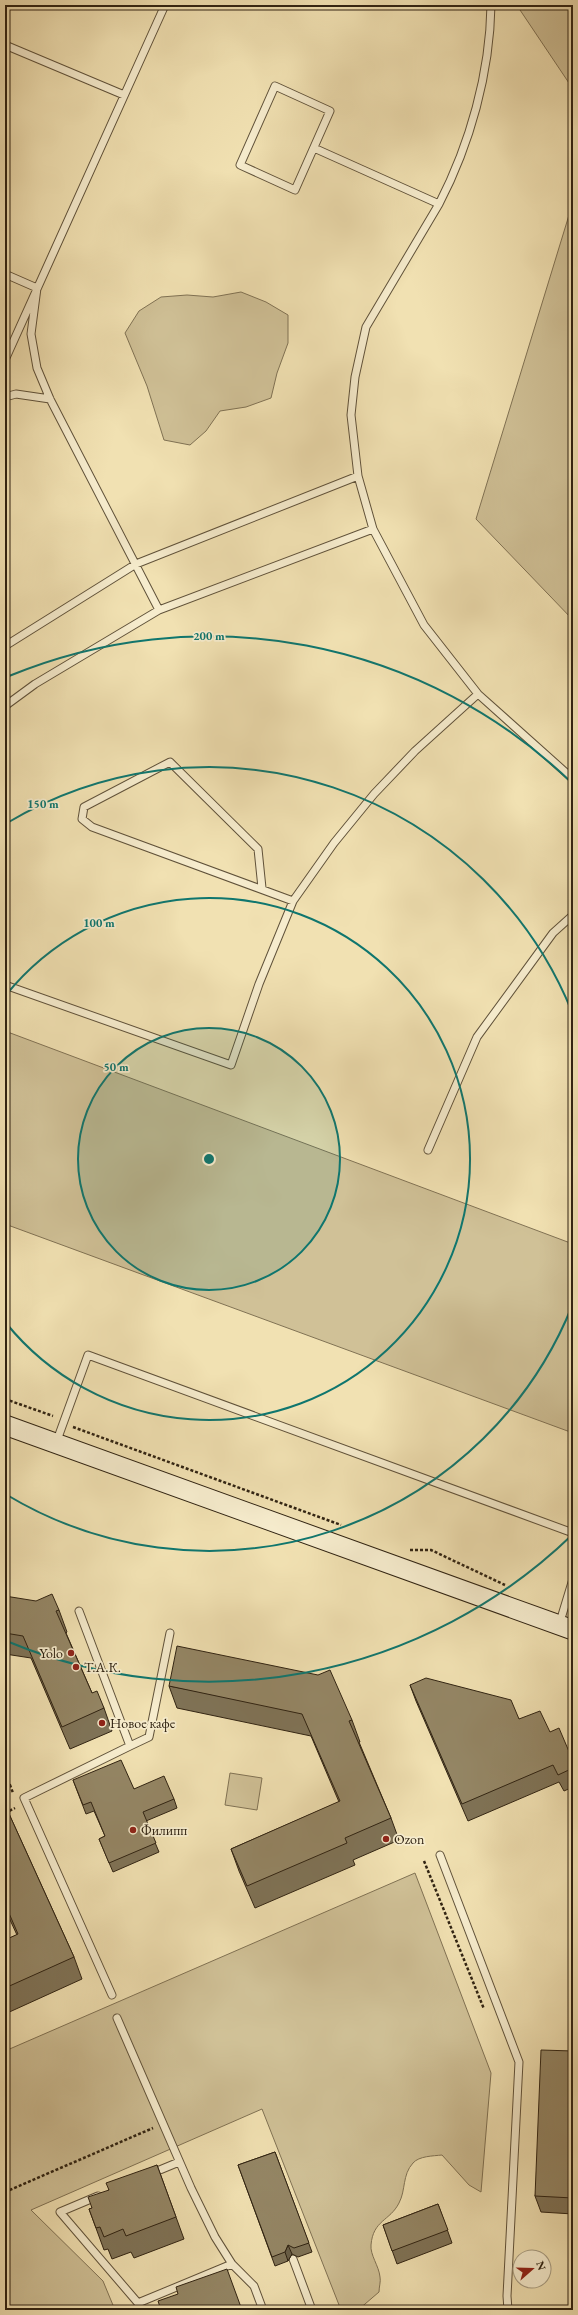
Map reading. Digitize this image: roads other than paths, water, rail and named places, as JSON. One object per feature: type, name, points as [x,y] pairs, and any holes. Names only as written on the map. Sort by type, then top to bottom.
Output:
[{"type":"street","points":[[5,1425],[566,1627]]},
{"type":"lane","points":[[5,360],[165,5]]},
{"type":"lane","points":[[491,5],[485,69],[467,135],[449,185],[366,327],[355,377],[351,415],[358,476],[373,529],[424,625],[478,694],[573,779]]},
{"type":"lane","points":[[5,45],[124,95]]},
{"type":"lane","points":[[275,86],[330,110],[314,148],[295,190],[240,165],[275,86]]},
{"type":"lane","points":[[314,148],[439,204]]},
{"type":"lane","points":[[5,274],[37,288]]},
{"type":"lane","points":[[37,288],[31,334],[37,368],[50,399],[159,610]]},
{"type":"lane","points":[[5,397],[16,394],[50,399]]},
{"type":"lane","points":[[5,646],[136,564],[358,476]]},
{"type":"lane","points":[[5,706],[35,684],[159,610],[373,529]]},
{"type":"lane","points":[[5,985],[231,1065],[259,984],[293,901],[334,843],[374,794],[415,751],[478,694]]},
{"type":"lane","points":[[262,888],[258,849],[170,762],[84,807],[82,819],[92,828],[262,888],[293,901]]},
{"type":"lane","points":[[428,1150],[476,1037],[553,933],[573,915]]},
{"type":"lane","points":[[56,1443],[88,1355],[573,1533]]},
{"type":"lane","points":[[566,1627],[573,1579]]},
{"type":"lane","points":[[79,1611],[130,1746]]},
{"type":"lane","points":[[112,1994],[24,1798],[149,1737],[170,1633]]},
{"type":"lane","points":[[440,1855],[519,2062],[507,2296],[508,2310]]},
{"type":"lane","points":[[117,2018],[179,2162],[215,2237],[232,2264],[254,2286],[263,2310]]},
{"type":"lane","points":[[144,2177],[179,2162]]},
{"type":"lane","points":[[109,2191],[60,2212],[138,2303],[141,2310]]},
{"type":"lane","points":[[293,2259],[312,2310]]},
{"type":"lane","points":[[138,2303],[232,2264]]},
{"type":"place","name":"Yolo","points":[[71,1653]]},
{"type":"place","name":"Т.А.К.","points":[[76,1667]]},
{"type":"place","name":"Новое кафе","points":[[102,1723]]},
{"type":"place","name":"Филипп","points":[[133,1830]]},
{"type":"place","name":"Ozon","points":[[386,1839]]}]
